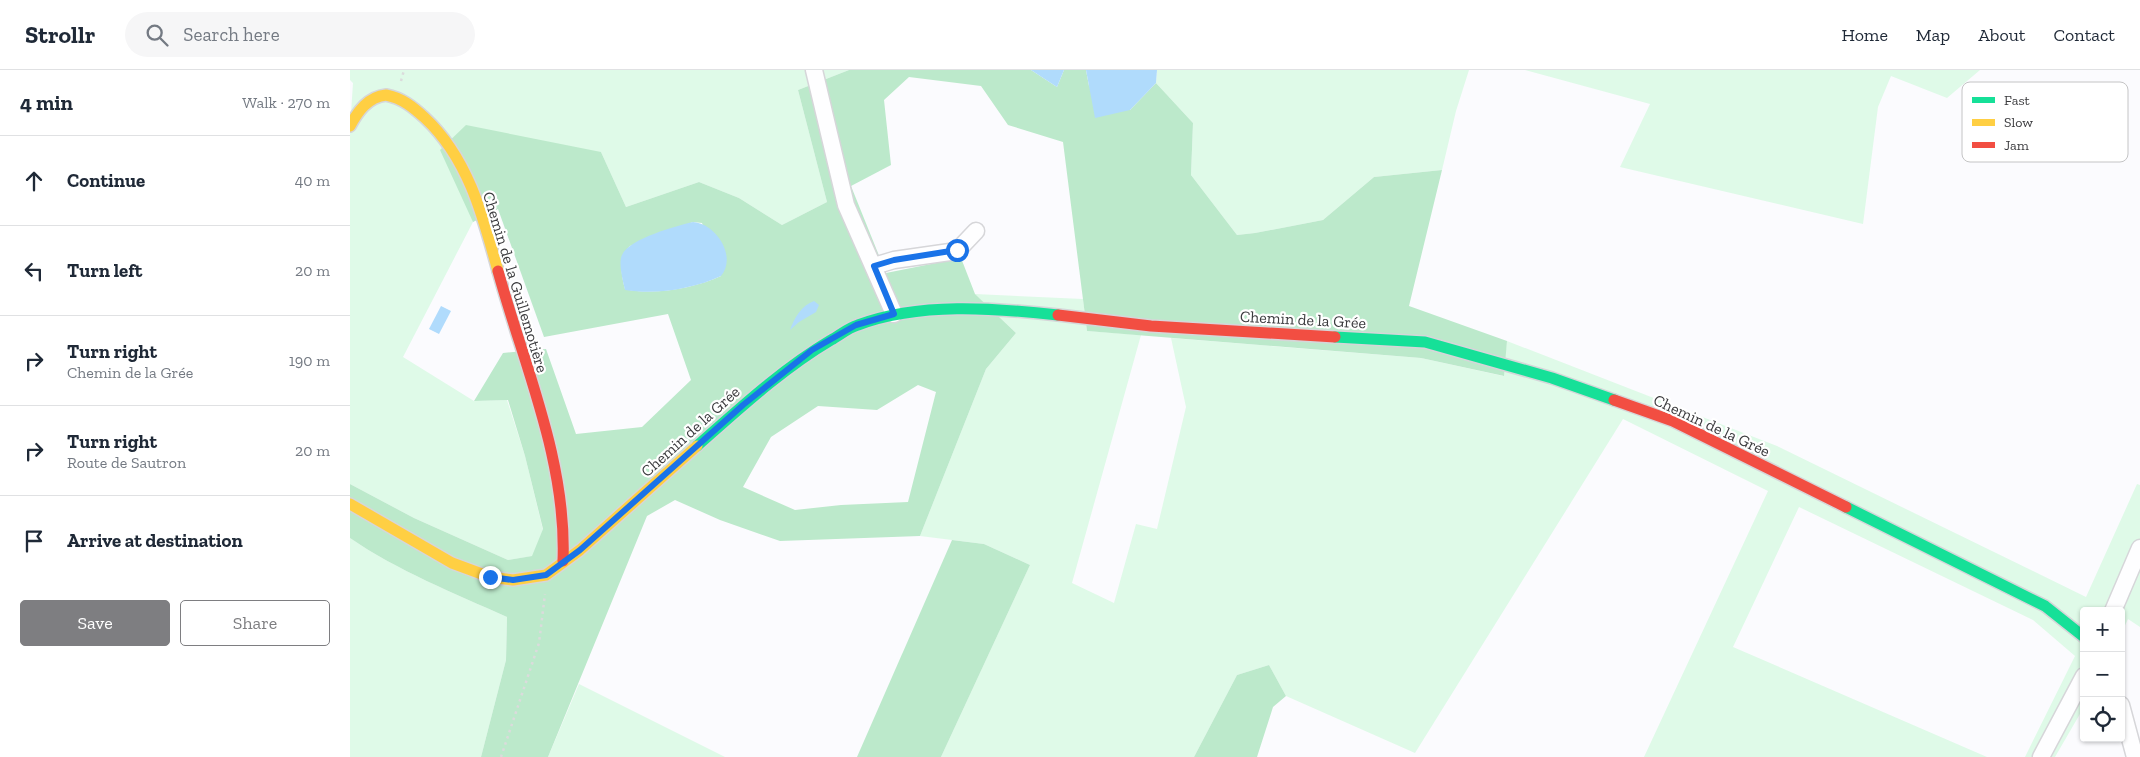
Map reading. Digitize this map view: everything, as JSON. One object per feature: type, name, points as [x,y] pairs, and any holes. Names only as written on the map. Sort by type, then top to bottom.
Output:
[{"type":"street","points":[[814,70],[846,206],[894,314]]},
{"type":"street","name":"Chemin de la Guillemotière","points":[[350,126],[357,114],[375,98],[385,95],[396,97],[428,122],[448,143],[458,159],[478,205],[547,438],[561,497],[563,561]]},
{"type":"street","points":[[874,266],[894,260],[957,250],[976,231]]},
{"type":"street","name":"Chemin de la Grée","points":[[546,575],[608,526],[743,405],[812,350],[856,325],[894,314],[956,309],[1013,310],[1151,326],[1425,342],[1552,378],[1673,421],[2045,606],[2080,634]]},
{"type":"street","points":[[350,504],[452,563],[490,577],[513,580],[546,575]]},
{"type":"street","points":[[2115,607],[2140,548]]},
{"type":"street","points":[[2041,757],[2080,684]]},
{"type":"street","points":[[2125,720],[2135,757]]},
{"type":"path","points":[[501,757],[539,643],[547,583],[546,575]]},
{"type":"green space","points":[[350,70],[849,70],[798,90],[827,202],[782,225],[739,198],[699,182],[626,207],[601,152],[473,222],[403,357],[474,401],[507,400],[525,456],[543,530],[533,556],[508,560],[414,518],[350,484],[350,128],[353,83],[350,80]]},
{"type":"green space","points":[[849,70],[1031,70],[1057,87],[1064,70],[1086,70],[1089,86],[1130,110],[1156,83],[1193,123],[1191,175],[1237,235],[1323,220],[1374,177],[1442,170],[1409,306],[1507,341],[1504,376],[1421,358],[1087,331],[1063,142],[1008,125],[981,86],[909,77],[884,100],[891,165],[851,186],[886,273],[961,258],[975,294],[1016,333],[986,369],[920,536],[780,541],[720,520],[675,500],[647,516],[548,757],[481,757],[506,660],[507,617],[387,561],[350,538],[350,484],[414,518],[508,560],[532,556],[543,529],[525,456],[508,400],[474,401],[503,353],[546,349],[576,434],[642,427],[691,380],[668,314],[544,337],[498,209],[473,222],[440,150],[466,125],[601,152],[626,207],[699,182],[739,198],[782,225],[827,202],[798,90]],"holes":[[[693,222],[702,223],[721,276],[674,290],[648,292],[625,289],[622,260],[630,246]],[[918,385],[936,392],[908,502],[841,505],[795,510],[743,487],[771,437],[818,406],[877,410]]]},
{"type":"green space","points":[[1157,70],[1469,70],[1456,111],[1442,170],[1374,177],[1323,220],[1237,235],[1191,175],[1193,123],[1156,83]]},
{"type":"green space","points":[[1525,70],[1980,70],[1966,82],[1962,82],[1962,85],[1947,98],[1891,76],[1878,107],[1863,224],[1620,167],[1650,104]]},
{"type":"green space","points":[[975,294],[1083,299],[1087,331],[1141,335],[1072,583],[1114,603],[1136,524],[1157,529],[1186,407],[1171,338],[1421,358],[1503,376],[1507,341],[1777,446],[2086,597],[2137,484],[2140,485],[2140,627],[2128,619],[2125,625],[2125,607],[2080,607],[2080,714],[2055,757],[2025,757],[2075,656],[2033,620],[1799,507],[1733,647],[1987,757],[1644,757],[1768,491],[1623,419],[1415,753],[1286,696],[1269,665],[1237,675],[1194,757],[941,757],[1030,565],[984,544],[920,536],[986,369],[1016,333]]},
{"type":"green space","points":[[350,538],[387,561],[507,617],[506,660],[481,757],[350,757]]},
{"type":"green space","points":[[952,540],[984,544],[1030,565],[941,757],[857,757]]},
{"type":"green space","points":[[1269,665],[1286,696],[1273,707],[1257,757],[1194,757],[1237,675]]},
{"type":"green space","points":[[579,684],[725,757],[548,757]]},
{"type":"water","points":[[1031,70],[1064,70],[1057,87]]},
{"type":"water","points":[[1086,70],[1157,70],[1156,83],[1130,110],[1095,118]]},
{"type":"water","points":[[693,222],[702,224],[710,229],[722,243],[726,251],[727,260],[721,276],[710,281],[674,290],[649,292],[625,290],[620,263],[622,255],[627,249],[644,238]]},
{"type":"water","points":[[814,301],[819,305],[816,312],[790,330],[799,312]]},
{"type":"water","points":[[441,306],[451,311],[439,334],[429,329]]},
{"type":"traffic: fast","points":[[697,446],[795,364],[854,326],[881,318],[931,310],[983,309],[1058,315]]},
{"type":"traffic: fast","points":[[1335,337],[1425,342],[1552,378],[1614,400]]},
{"type":"traffic: fast","points":[[1846,507],[2045,606],[2080,634]]},
{"type":"traffic: slow","points":[[350,126],[364,106],[374,99],[386,95],[397,98],[425,118],[440,134],[463,169],[480,209],[498,271]]},
{"type":"traffic: slow","points":[[350,504],[452,563],[490,577],[513,580],[546,575],[580,550],[697,446]]},
{"type":"traffic: jam","points":[[498,271],[542,414],[551,450],[558,487],[563,561]]},
{"type":"traffic: jam","points":[[1058,315],[1151,326],[1335,337]]},
{"type":"traffic: jam","points":[[1614,400],[1673,421],[1846,507]]},
{"type":"route","points":[[490,577],[513,580],[546,575],[580,550],[743,405],[812,350],[856,325],[894,314],[874,266],[894,260],[957,250]]}]
